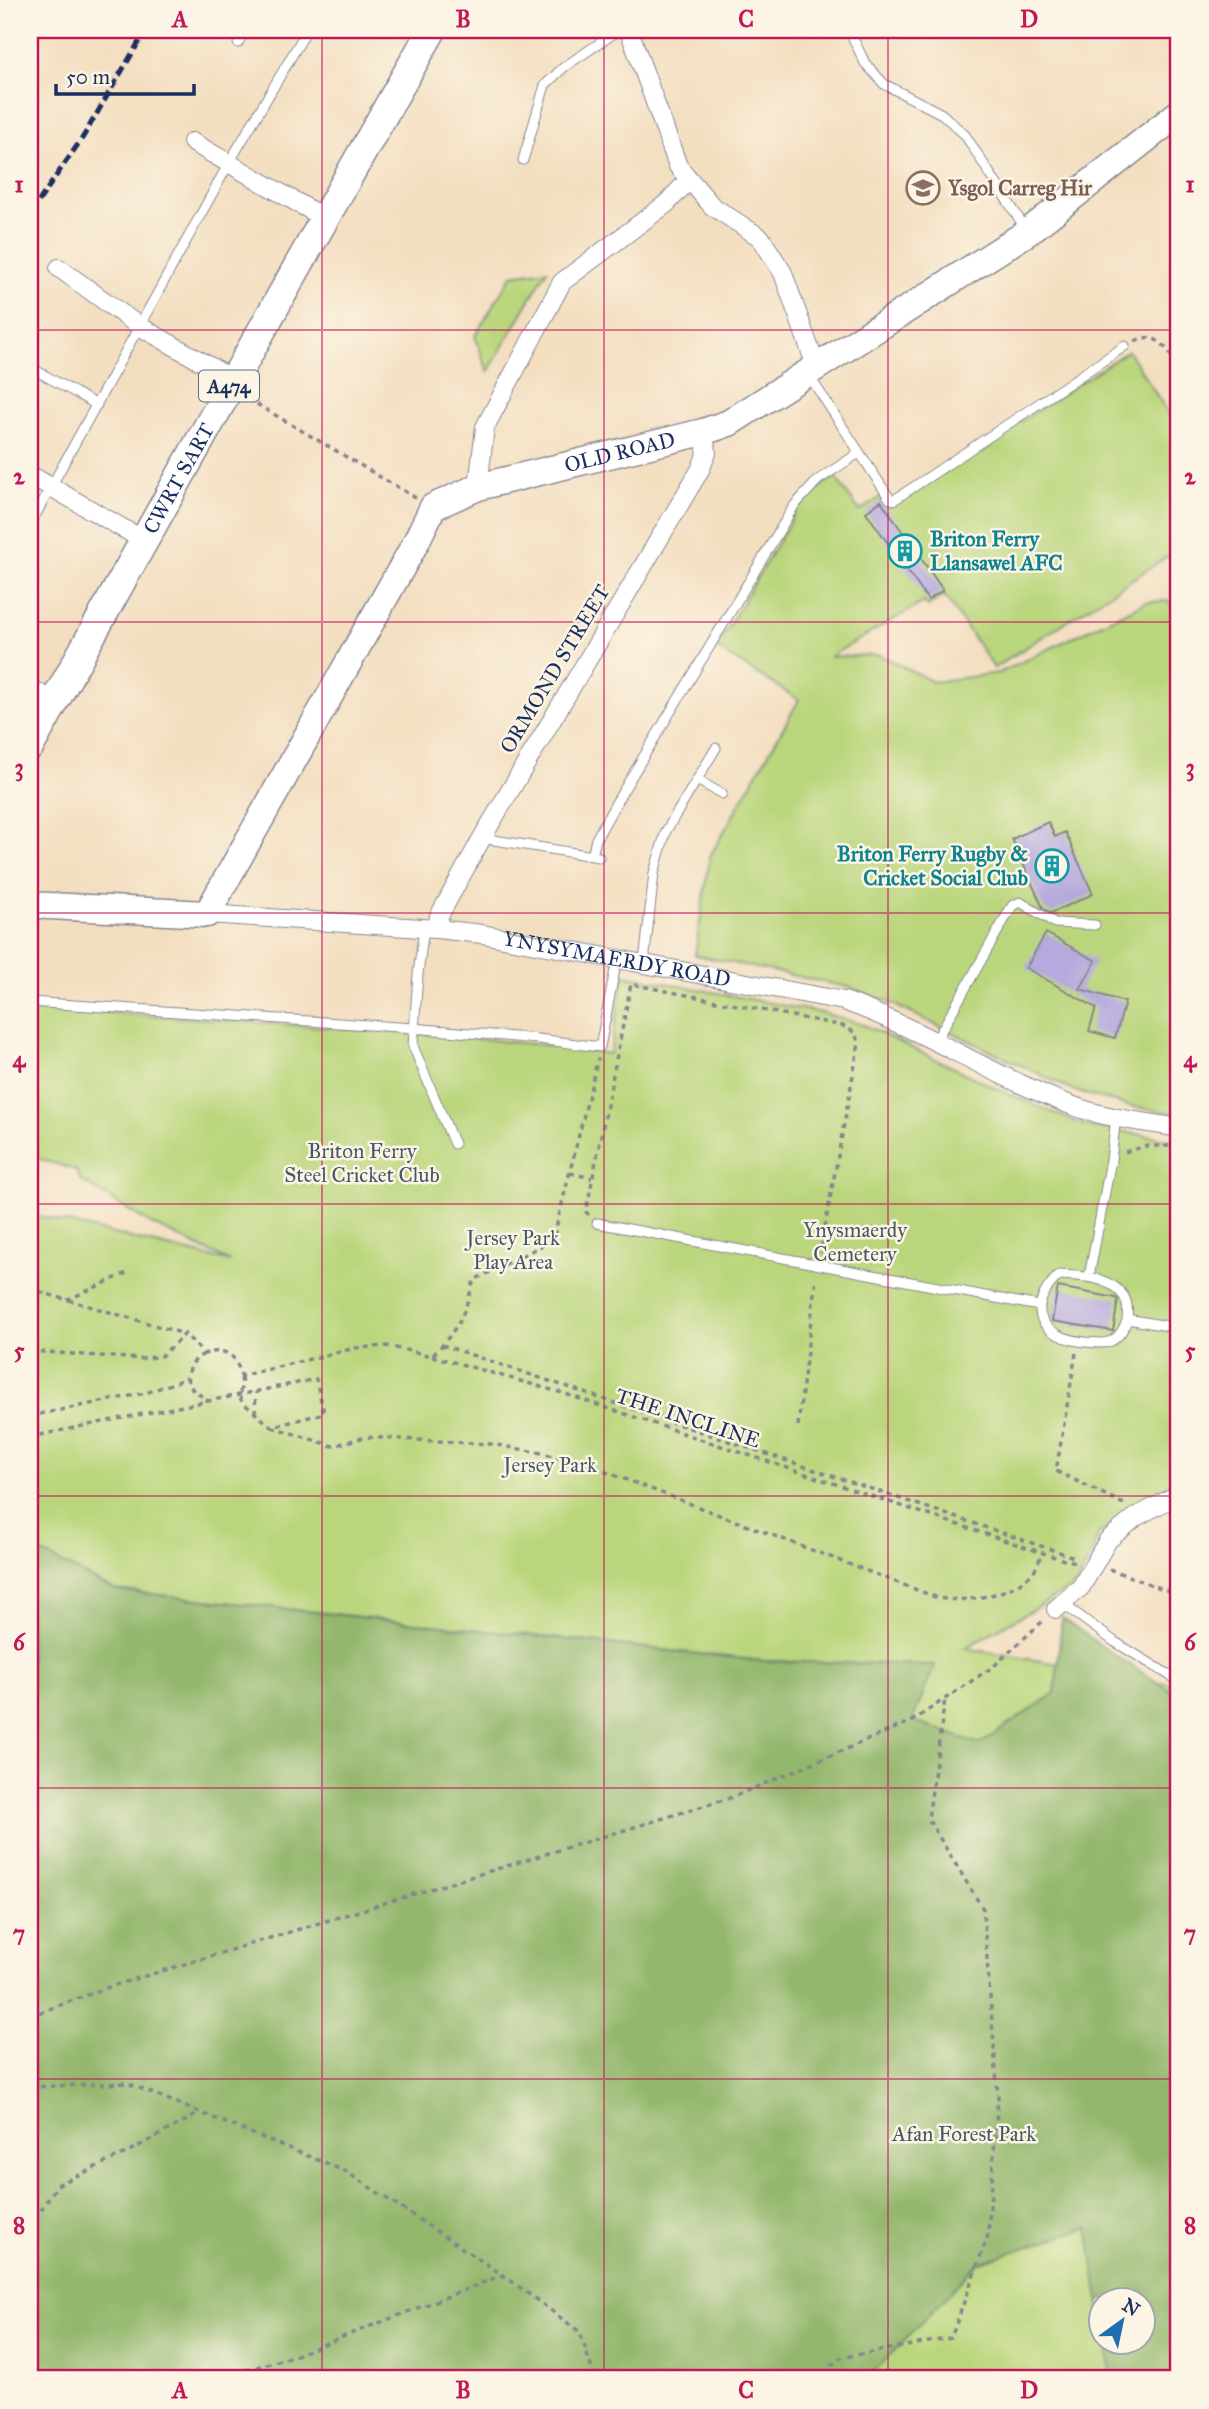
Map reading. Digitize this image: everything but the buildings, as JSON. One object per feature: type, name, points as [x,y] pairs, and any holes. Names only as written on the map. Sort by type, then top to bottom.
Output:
[{"type":"main road","name":"CWRT SART","points":[[30,746],[42,695],[145,541],[230,383],[432,30]]},
{"type":"street","points":[[629,30],[678,166],[712,206],[761,238],[783,272],[812,355],[813,369]]},
{"type":"street","name":"OLD ROAD","points":[[433,507],[478,487],[704,432],[729,423],[1028,232],[1179,113]]},
{"type":"street","points":[[192,142],[324,218]]},
{"type":"street","points":[[478,487],[485,427],[562,282],[666,204],[689,180]]},
{"type":"street","points":[[59,268],[139,326],[230,383]]},
{"type":"street","name":"ORMOND STREET","points":[[430,928],[700,470],[707,453],[704,432]]},
{"type":"street","points":[[30,475],[145,541]]},
{"type":"street","points":[[207,914],[415,544],[433,507]]},
{"type":"street","name":"YNYSYMAERDY ROAD","points":[[30,905],[430,928],[482,934],[844,1001],[878,1013],[1023,1086],[1081,1109],[1179,1128]]},
{"type":"street","points":[[1060,1607],[1082,1587],[1108,1540],[1136,1517],[1179,1494]]},
{"type":"lane","points":[[238,43],[246,30]]},
{"type":"lane","points":[[30,525],[229,163],[307,30]]},
{"type":"lane","points":[[523,160],[545,85],[564,67],[619,30]]},
{"type":"lane","points":[[849,30],[865,63],[884,84],[942,114],[965,135],[1028,232]]},
{"type":"lane","points":[[813,369],[859,453],[890,499],[894,500],[1125,346]]},
{"type":"lane","points":[[30,367],[97,405]]},
{"type":"lane","points":[[482,838],[596,857],[596,839],[617,801],[794,506],[818,480],[859,453]]},
{"type":"lane","points":[[644,963],[657,863],[666,831],[716,748]]},
{"type":"lane","points":[[697,780],[722,794]]},
{"type":"lane","points":[[935,1042],[1012,906],[1020,902],[1055,923],[1095,925]]},
{"type":"lane","name":"ORMOND STREET","points":[[430,928],[413,1028],[413,1046],[454,1144]]},
{"type":"lane","points":[[30,1002],[413,1028],[600,1047],[617,959]]},
{"type":"lane","points":[[1089,1277],[1111,1160],[1116,1117]]},
{"type":"lane","points":[[597,1223],[1039,1306]]},
{"type":"lane","points":[[1059,1275],[1089,1277],[1111,1284],[1124,1297],[1129,1311],[1125,1326],[1113,1340],[1105,1343],[1061,1338],[1046,1326],[1039,1306],[1045,1289],[1059,1275]]},
{"type":"lane","points":[[1127,1319],[1179,1328]]},
{"type":"lane","points":[[1060,1607],[1179,1681]]},
{"type":"path","points":[[1125,346],[1140,338],[1153,338],[1164,344],[1179,369]]},
{"type":"path","points":[[230,383],[261,408],[433,507]]},
{"type":"path","points":[[597,1223],[586,1212],[631,984],[843,1026],[854,1032],[859,1043],[818,1264],[798,1426]]},
{"type":"path","points":[[432,1356],[460,1322],[474,1280],[553,1240],[600,1047]]},
{"type":"path","points":[[1111,1160],[1128,1151],[1147,1146],[1171,1146]]},
{"type":"path","points":[[570,1173],[593,1178]]},
{"type":"path","points":[[67,1300],[129,1272]]},
{"type":"path","points":[[30,1289],[185,1334],[204,1354]]},
{"type":"path","points":[[30,1351],[142,1359],[161,1356],[185,1334]]},
{"type":"path","points":[[1078,1341],[1056,1471],[1129,1506]]},
{"type":"path","points":[[442,1345],[1179,1594]]},
{"type":"path","name":"THE INCLINE","points":[[241,1376],[355,1348],[387,1346],[559,1392],[1042,1553],[1095,1565]]},
{"type":"path","points":[[208,1401],[192,1389],[187,1378],[191,1365],[198,1357],[218,1349],[230,1354],[238,1363],[242,1385],[239,1395],[243,1402],[272,1427],[333,1447],[365,1437],[491,1444],[542,1453],[593,1467],[938,1598],[957,1601],[1001,1592],[1029,1576],[1042,1553]]},
{"type":"path","points":[[30,1416],[146,1393],[187,1378]]},
{"type":"path","points":[[30,1437],[316,1379],[324,1413],[272,1427]]},
{"type":"path","points":[[255,1414],[256,1392]]},
{"type":"path","points":[[30,2016],[108,1987],[733,1797],[912,1721],[994,1666],[1060,1607]]},
{"type":"path","points":[[816,2379],[840,2358],[951,2338],[988,2235],[998,2096],[983,1909],[928,1819],[945,1699]]},
{"type":"path","points":[[30,2087],[127,2083],[345,2171],[503,2275],[580,2332],[595,2379]]},
{"type":"path","points":[[30,2227],[57,2185],[122,2155],[200,2113]]},
{"type":"path","points":[[218,2379],[296,2355],[503,2275]]},
{"type":"green space","points":[[547,270],[488,372],[475,336],[512,275]]},
{"type":"green space","points":[[1128,351],[1179,429],[1179,549],[994,668],[944,595],[928,606],[924,602],[829,657],[880,655],[933,682],[999,673],[1146,602],[1168,601],[1179,611],[1179,1114],[1129,1106],[1075,1091],[886,1001],[852,988],[695,955],[710,856],[799,700],[716,648],[797,509],[821,486],[835,477],[860,511],[882,496],[890,507]]},
{"type":"green space","points":[[624,975],[822,1013],[864,1025],[1006,1093],[1083,1125],[1179,1141],[1179,1483],[1098,1534],[1092,1554],[1076,1585],[965,1648],[1179,1685],[1179,2379],[630,2379],[925,1665],[763,1661],[114,1590],[30,1547],[30,1214],[231,1262],[151,1224],[80,1180],[76,1170],[30,1156],[30,1007],[413,1033],[610,1054]]},
{"type":"green space","name":"Afan Forest Park","points":[[30,1547],[114,1590],[763,1661],[935,1665],[912,1721],[980,1744],[1055,1693],[1062,1618],[1179,1696],[1179,2379],[1112,2379],[1108,2356],[1156,2356],[1156,2286],[1097,2286],[1088,2227],[978,2263],[867,2379],[30,2379]]},
{"type":"railway","points":[[30,41],[37,30]]},
{"type":"railway","points":[[30,214],[83,137],[146,30]]},
{"type":"place","name":"Ysgol Carreg Hir","points":[[923,188]]},
{"type":"place","name":"Briton Ferry Llansawel AFC","points":[[905,551]]},
{"type":"place","name":"Briton Ferry Rugby & Cricket Social Club","points":[[1052,866]]},
{"type":"park label","name":"Briton Ferry Steel Cricket Club","points":[[362,1163]]},
{"type":"park label","name":"Ynysmaerdy Cemetery","points":[[855,1242]]},
{"type":"park label","name":"Jersey Park Play Area","points":[[513,1250]]},
{"type":"park label","name":"Jersey Park","points":[[550,1465]]}]
